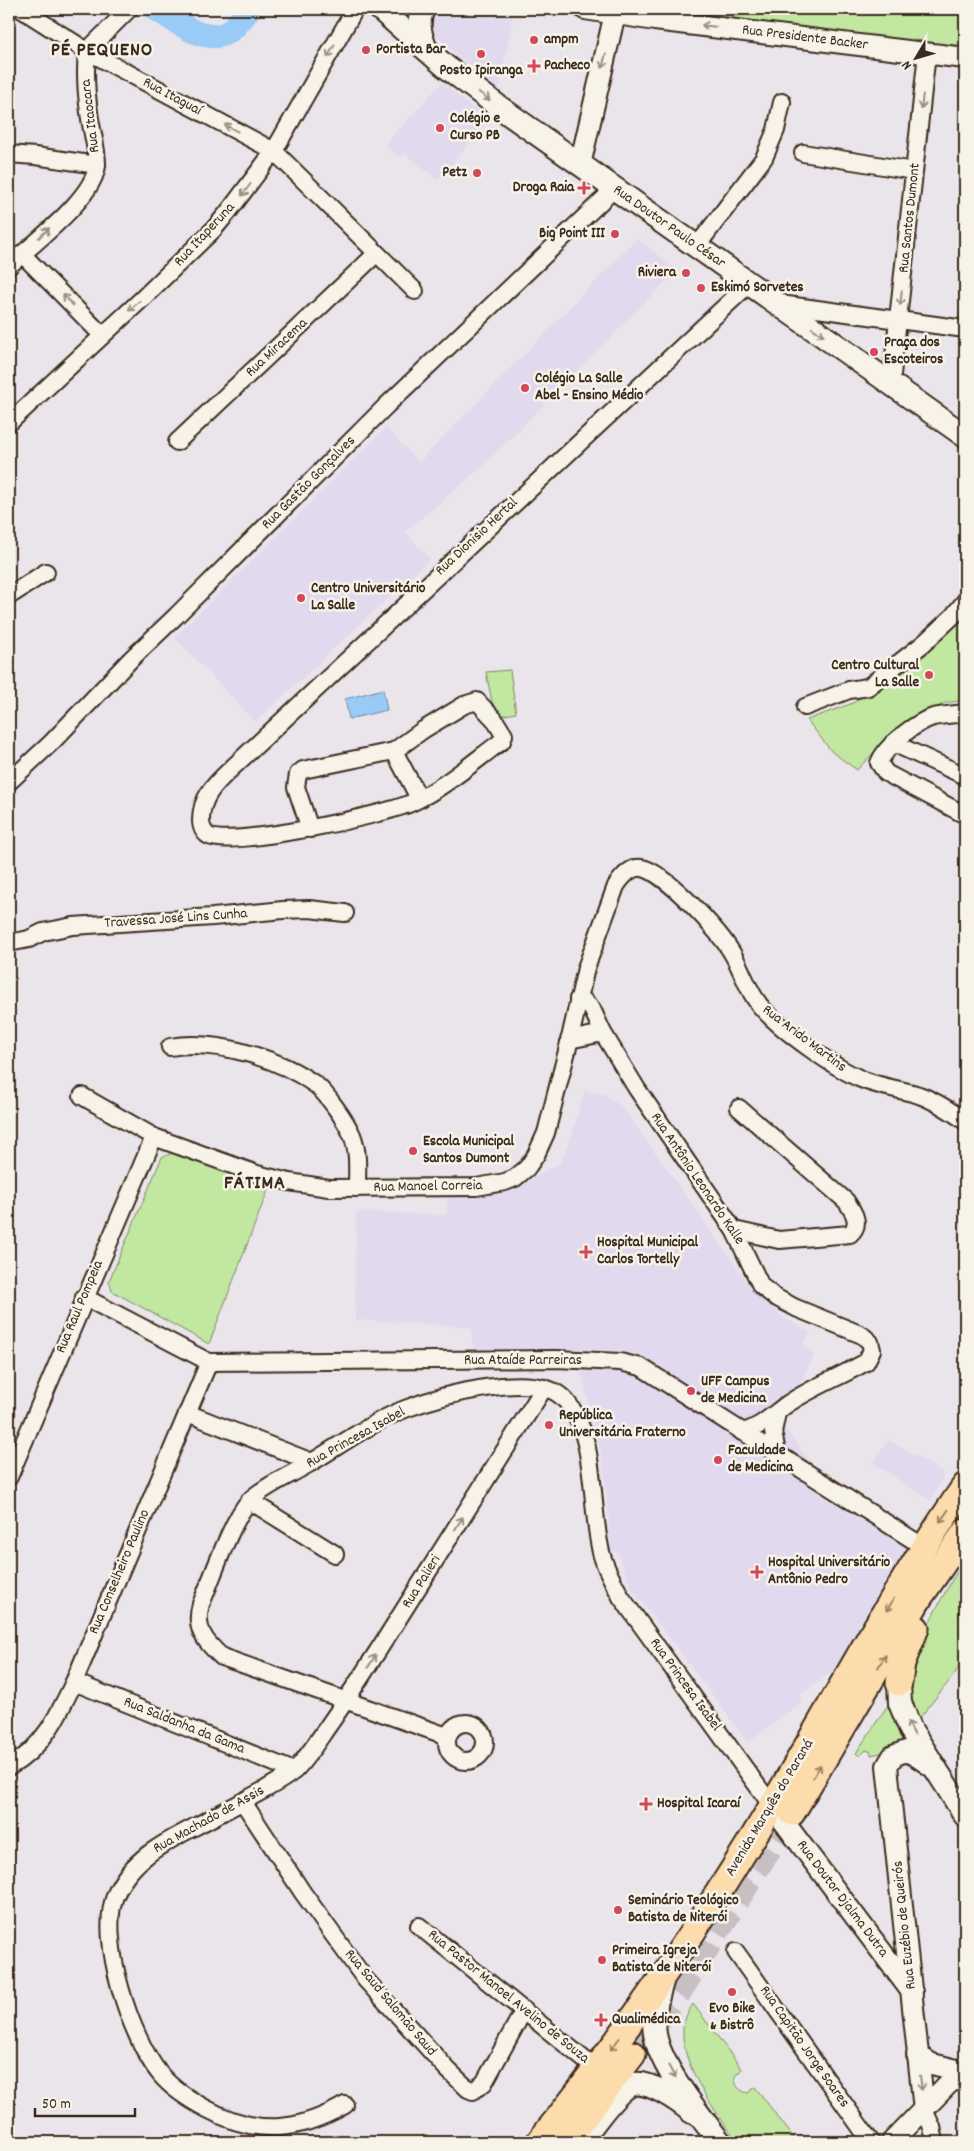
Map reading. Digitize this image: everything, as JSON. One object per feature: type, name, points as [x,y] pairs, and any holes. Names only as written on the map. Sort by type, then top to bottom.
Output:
[{"type":"main road","name":"Rua Doutor Paulo César","points":[[380,9],[474,89],[965,436]]},
{"type":"main road","points":[[423,9],[419,23],[420,34],[425,47]]},
{"type":"main road","name":"Avenida Marquês do Paraná","points":[[538,2142],[596,2069],[782,1810],[924,1548],[965,1486]]},
{"type":"main road","points":[[782,1810],[857,1703],[920,1597],[965,1532]]},
{"type":"main road","points":[[965,1532],[907,1648],[899,1683],[900,1703],[911,1730],[965,1815]]},
{"type":"main road","points":[[664,1976],[654,2012],[655,2035],[674,2076],[720,2142]]},
{"type":"main road","points":[[565,2142],[634,2054]]},
{"type":"main road","points":[[575,2142],[583,2137],[622,2090],[632,2084],[646,2085],[663,2092],[683,2105],[706,2124]]},
{"type":"street","name":"Rua Itaguaí","points":[[21,9],[87,51],[274,151],[415,291]]},
{"type":"street","points":[[87,51],[130,9]]},
{"type":"street","name":"Rua Itaperuna","points":[[9,423],[214,229],[249,187],[274,151],[355,9]]},
{"type":"street","name":"Rua Presidente Backer","points":[[585,9],[616,11],[965,58]]},
{"type":"street","points":[[580,164],[616,11]]},
{"type":"street","name":"Rua Itaocara","points":[[9,266],[84,195],[92,183],[97,165],[85,75],[87,51]]},
{"type":"street","name":"Rua Santos Dumont","points":[[891,384],[927,53]]},
{"type":"street","points":[[697,246],[764,158],[776,130],[782,102]]},
{"type":"street","points":[[803,153],[914,171]]},
{"type":"street","points":[[9,154],[97,165]]},
{"type":"street","name":"Rua Gastão Gonçalves","points":[[10,780],[52,742],[130,659],[176,616],[387,405],[614,189]]},
{"type":"street","points":[[22,254],[102,335]]},
{"type":"street","name":"Rua Miracema","points":[[177,442],[376,254]]},
{"type":"street","name":"Rua Dionisio Hertal","points":[[310,829],[296,787],[298,774],[303,770],[394,751],[423,730],[464,705],[477,701],[494,719],[504,735],[502,741],[439,787],[390,810],[310,829],[214,838],[208,835],[201,825],[201,810],[212,787],[232,766],[749,284]]},
{"type":"street","points":[[778,304],[965,329]]},
{"type":"street","points":[[9,596],[46,572]]},
{"type":"street","points":[[805,707],[849,690],[868,687],[923,644],[953,616],[965,601]]},
{"type":"street","points":[[965,713],[932,718],[893,743],[883,754],[879,763],[886,773],[965,815]]},
{"type":"street","points":[[893,743],[965,776]]},
{"type":"street","points":[[394,751],[419,798]]},
{"type":"street","name":"Rua Arido Martins","points":[[578,999],[588,961],[616,886],[632,869],[642,868],[658,875],[676,890],[715,930],[732,953],[754,998],[774,1020],[842,1070],[882,1086],[919,1095],[938,1104],[965,1121]]},
{"type":"street","name":"Travessa José Lins Cunha","points":[[9,943],[29,939],[43,932],[73,926],[213,917],[283,910],[308,909],[346,913]]},
{"type":"street","name":"Rua Antônio Leonardo Kalle","points":[[578,999],[584,1001],[592,1009],[637,1089],[734,1230],[762,1286],[776,1297],[796,1308],[842,1325],[862,1335],[870,1342],[872,1350],[866,1362],[785,1405],[777,1413]]},
{"type":"street","name":"Rua Manoel Correia","points":[[82,1096],[154,1137],[268,1177],[329,1188],[476,1187],[505,1182],[515,1178],[532,1162],[542,1144],[578,999]]},
{"type":"street","points":[[569,1040],[604,1033]]},
{"type":"street","points":[[170,1047],[187,1044],[236,1051],[288,1068],[317,1086],[352,1134],[358,1164],[357,1188]]},
{"type":"street","points":[[734,1230],[779,1240],[850,1234],[855,1229],[856,1223],[854,1213],[846,1201],[740,1108]]},
{"type":"street","name":"Rua Raul Pompeia","points":[[9,1476],[154,1137]]},
{"type":"street","name":"Rua Ataíde Parreiras","points":[[84,1298],[209,1362],[556,1359],[620,1362],[641,1367],[742,1432],[777,1452],[924,1548]]},
{"type":"street","name":"Rua Conselheiro Paulino","points":[[9,1767],[31,1751],[54,1724],[74,1682],[209,1362]]},
{"type":"street","name":"Rua Princesa Isabel","points":[[447,1736],[222,1657],[211,1647],[198,1624],[201,1604],[238,1518],[250,1501],[384,1419],[423,1404],[500,1386],[522,1384],[544,1388],[552,1390],[562,1397],[574,1412],[581,1429],[592,1472],[602,1555],[621,1597],[782,1810]]},
{"type":"street","name":"Rua Palieri","points":[[294,1771],[346,1702],[544,1388]]},
{"type":"street","points":[[187,1413],[312,1462]]},
{"type":"street","points":[[742,1432],[752,1430],[777,1413]]},
{"type":"street","points":[[777,1413],[773,1432],[777,1452]]},
{"type":"street","points":[[250,1501],[335,1554]]},
{"type":"street","name":"Rua Saldanha da Gama","points":[[74,1682],[294,1771]]},
{"type":"street","name":"Rua Euzébio de Queirós","points":[[935,1769],[906,1751],[893,1756],[887,1766],[924,2110],[932,2127],[935,2142]]},
{"type":"street","name":"Rua Machado de Assis","points":[[294,1771],[243,1802],[146,1854],[124,1879],[114,1897],[110,1942],[124,1997],[147,2055],[160,2074],[177,2090],[219,2116],[252,2125],[274,2128],[297,2126],[314,2121],[345,2105]]},
{"type":"street","name":"Rua Saud Salomão Saud","points":[[243,1802],[303,1893],[365,1979],[468,2089],[473,2090],[484,2083],[524,2010]]},
{"type":"street","name":"Rua Doutor Djalma Dutra","points":[[782,1810],[912,1992]]},
{"type":"street","name":"Rua Pastor Manoel Avelino de Souza","points":[[419,1926],[596,2069]]},
{"type":"street","points":[[883,1953],[894,1954],[907,1945]]},
{"type":"street","name":"Rua Capitão Jorge Soares","points":[[736,1952],[871,2142]]},
{"type":"street","points":[[917,2055],[932,2064],[965,2074]]},
{"type":"street","points":[[892,2142],[950,2083],[965,2074]]},
{"type":"shaded area","name":"Posto Ipiranga","points":[[433,9],[514,9],[499,90],[469,67],[432,32],[428,25]]},
{"type":"shaded area","name":"Colégio e Curso PB","points":[[442,83],[488,121],[438,180],[404,153],[400,157],[384,145]]},
{"type":"shaded area","name":"Centro Universitário La Salle","points":[[637,239],[677,270],[484,465],[405,532],[430,559],[255,722],[175,637],[386,428],[419,462]]},
{"type":"shaded area","name":"UFF Campus de Medicina","points":[[585,1090],[606,1095],[623,1108],[753,1290],[782,1317],[810,1332],[803,1344],[814,1355],[781,1423],[850,1515],[924,1547],[829,1674],[798,1696],[802,1702],[748,1742],[631,1587],[617,1552],[608,1551],[609,1517],[603,1462],[578,1360],[543,1350],[477,1351],[472,1344],[472,1329],[463,1326],[355,1320],[356,1212],[447,1215],[447,1193],[508,1192],[560,1163],[570,1141]]},
{"type":"shaded area","points":[[888,1440],[944,1473],[931,1501],[873,1463]]},
{"type":"green space","points":[[688,9],[965,9],[965,49],[689,12]]},
{"type":"green space","name":"Centro Cultural La Salle","points":[[965,615],[965,700],[945,703],[896,729],[857,770],[832,752],[807,720],[853,703],[928,650]]},
{"type":"green space","points":[[510,670],[516,713],[495,717],[486,672]]},
{"type":"green space","points":[[187,1148],[271,1182],[209,1344],[112,1291],[109,1281],[162,1157]]},
{"type":"green space","points":[[965,1559],[965,1657],[954,1675],[918,1720],[910,1699],[909,1684],[913,1666],[927,1627]]},
{"type":"green space","points":[[890,1702],[913,1746],[871,1755],[871,1752],[866,1750],[860,1756],[856,1753]]},
{"type":"green space","points":[[693,2004],[742,2069],[735,2076],[735,2082],[738,2087],[748,2093],[755,2087],[797,2142],[738,2142],[720,2118],[687,2058],[683,2029],[686,2016]]},
{"type":"water","points":[[383,689],[387,710],[349,719],[345,699]]},
{"type":"waterway","points":[[156,9],[181,25],[210,36],[219,36],[228,32],[248,11]]},
{"type":"tunnel","points":[[633,2054],[676,1997],[792,1813]]},
{"type":"place","name":"ampm","points":[[534,40]]},
{"type":"place","name":"Portista Bar","points":[[366,50]]},
{"type":"place","name":"Posto Ipiranga","points":[[481,54]]},
{"type":"place","name":"Pacheco","points":[[534,66]]},
{"type":"place","name":"Colégio e Curso PB","points":[[440,128]]},
{"type":"place","name":"Petz","points":[[477,173]]},
{"type":"place","name":"Droga Raia","points":[[584,188]]},
{"type":"place","name":"Big Point III","points":[[615,234]]},
{"type":"place","name":"Riviera","points":[[686,273]]},
{"type":"place","name":"Eskimó Sorvetes","points":[[701,288]]},
{"type":"place","name":"Praça dos Escoteiros","points":[[874,352]]},
{"type":"place","name":"Colégio La Salle Abel - Ensino Médio","points":[[525,388]]},
{"type":"place","name":"Centro Universitário La Salle","points":[[301,598]]},
{"type":"place","name":"Centro Cultural La Salle","points":[[929,675]]},
{"type":"place","name":"Escola Municipal Santos Dumont","points":[[413,1151]]},
{"type":"place","name":"Hospital Municipal Carlos Tortelly","points":[[586,1252]]},
{"type":"place","name":"UFF Campus de Medicina","points":[[691,1391]]},
{"type":"place","name":"República Universitária Fraterno","points":[[549,1425]]},
{"type":"place","name":"Faculdade de Medicina","points":[[718,1460]]},
{"type":"place","name":"Hospital Universitário Antônio Pedro","points":[[757,1572]]},
{"type":"place","name":"Hospital Icaraí","points":[[646,1804]]},
{"type":"place","name":"Seminário Teológico Batista de Niterói","points":[[618,1910]]},
{"type":"place","name":"Primeira Igreja Batista de Niterói","points":[[602,1960]]},
{"type":"place","name":"Evo Bike & Bistrô","points":[[732,1992]]},
{"type":"place","name":"Qualimédica","points":[[601,2020]]},
{"type":"district","name":"PÉ PEQUENO","points":[[102,51]]},
{"type":"district","name":"FÁTIMA","points":[[255,1184]]}]
